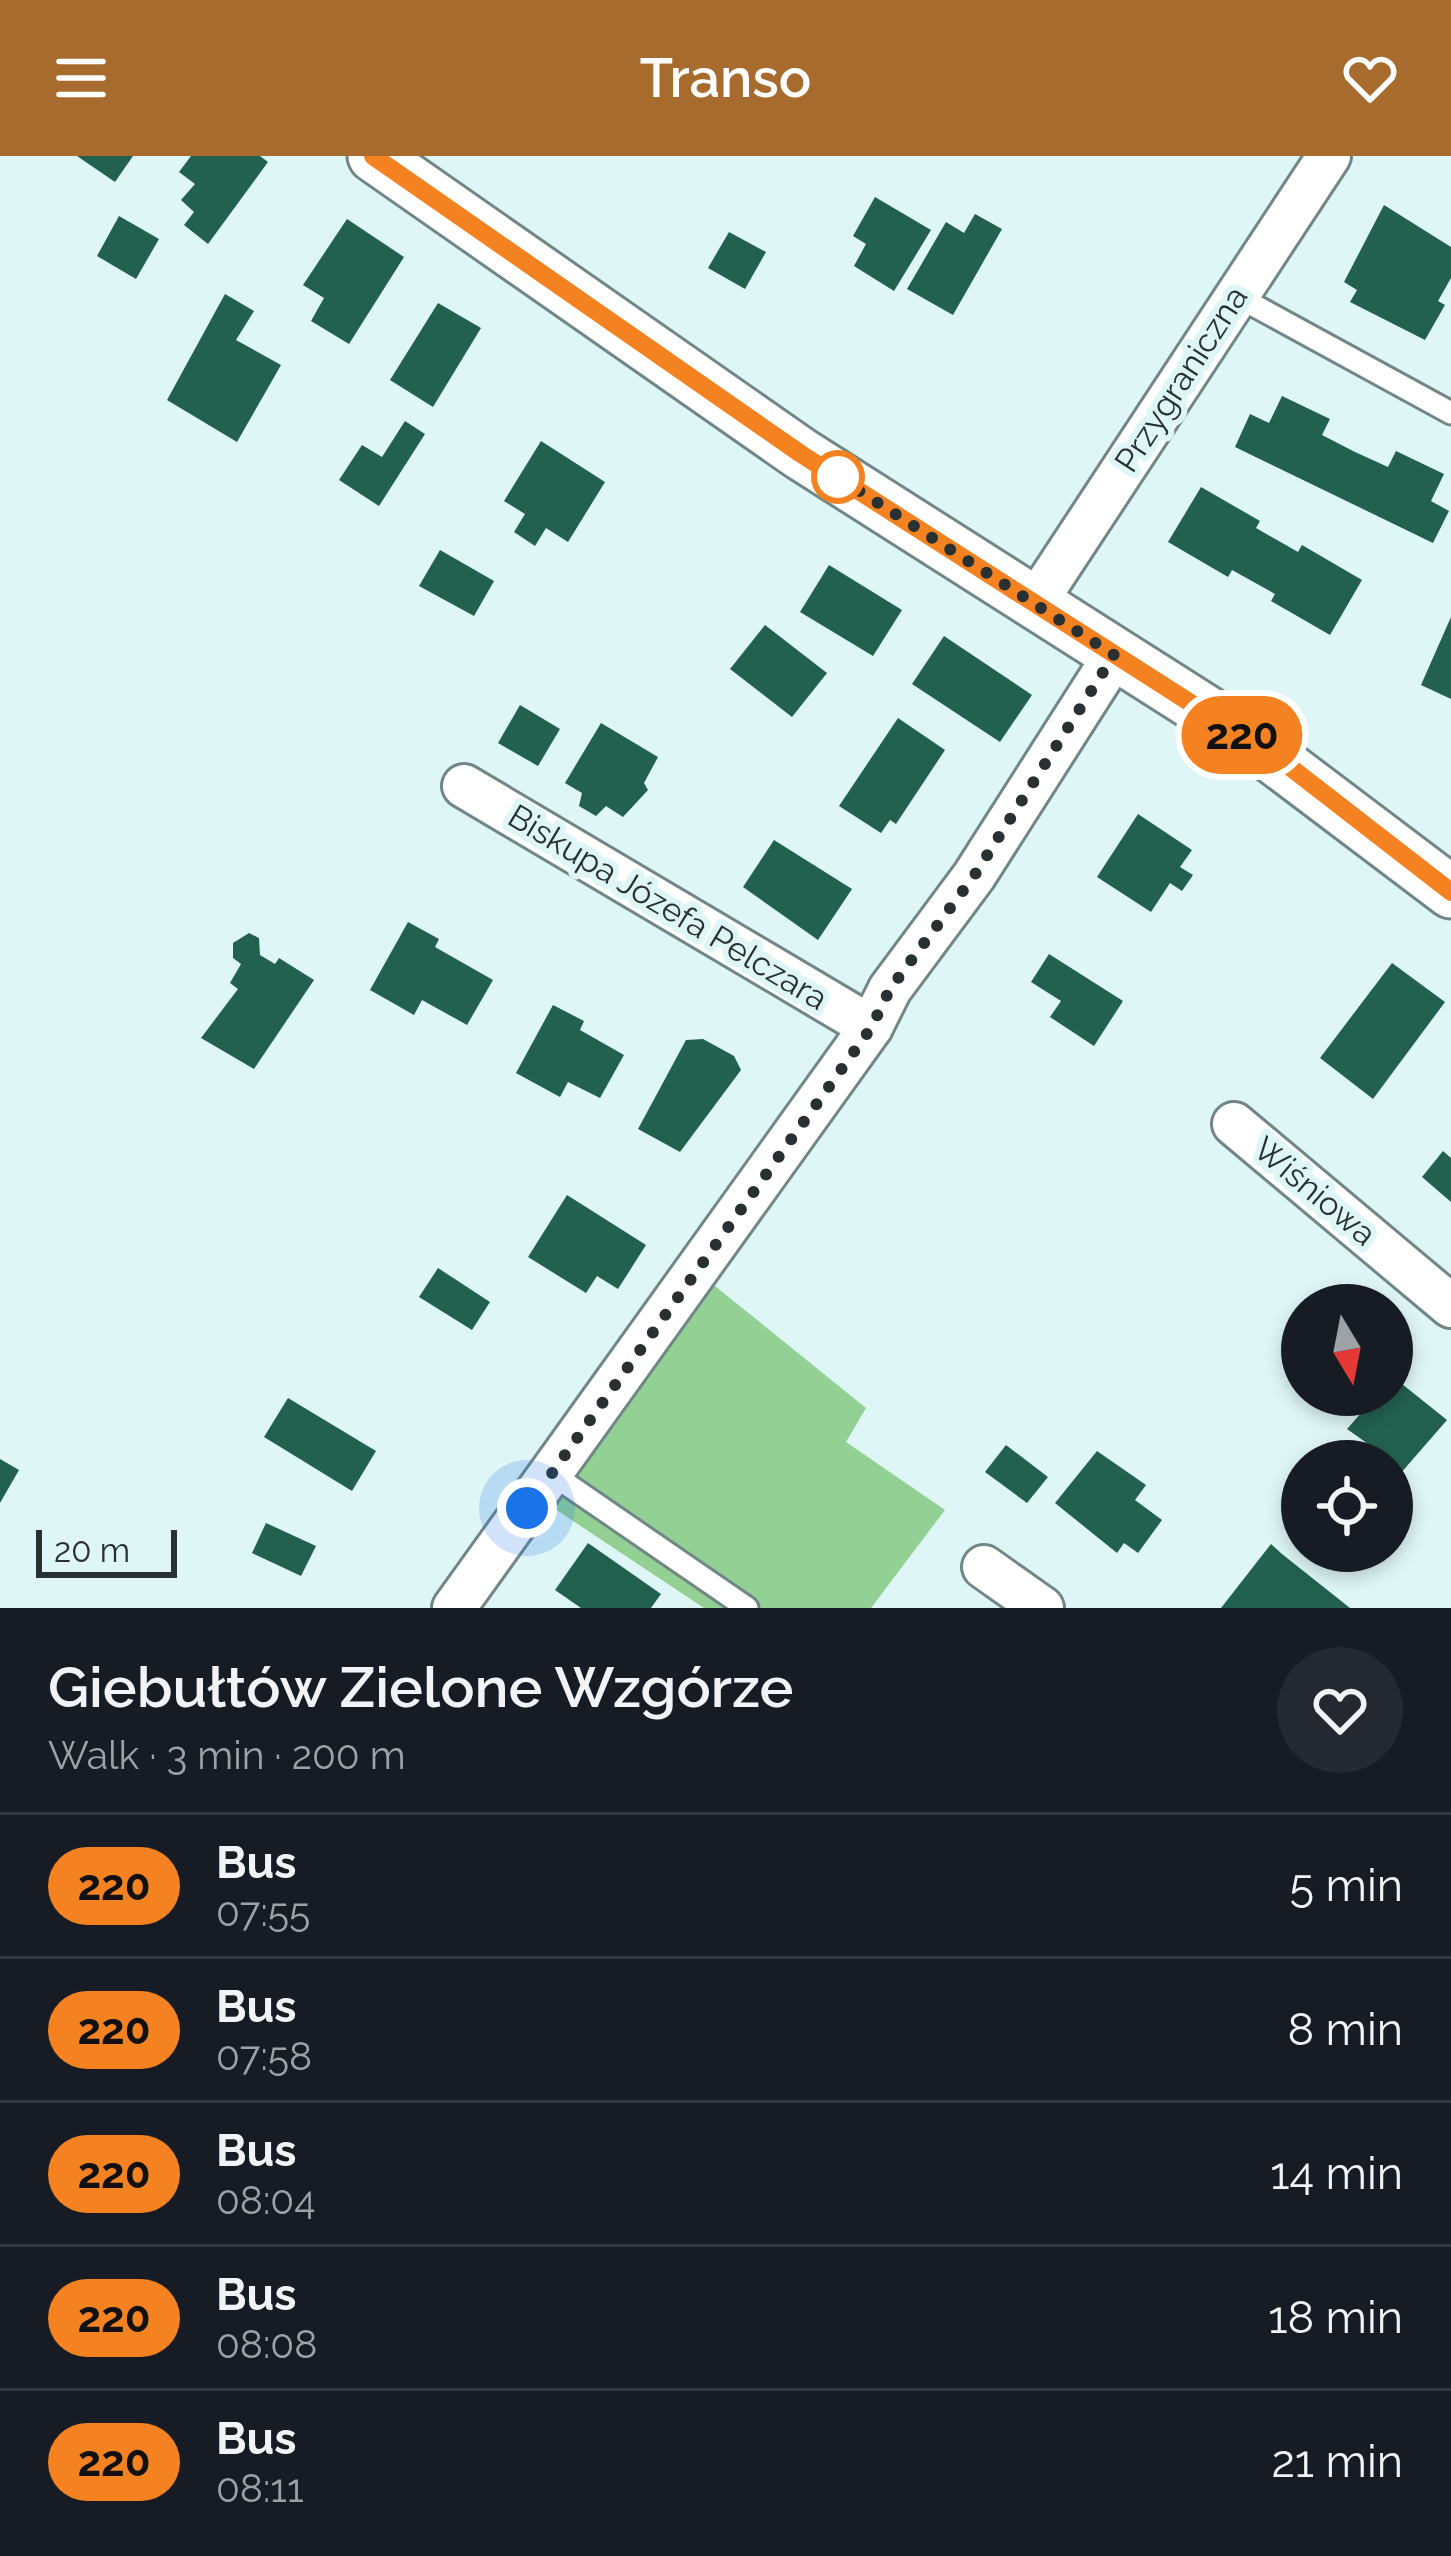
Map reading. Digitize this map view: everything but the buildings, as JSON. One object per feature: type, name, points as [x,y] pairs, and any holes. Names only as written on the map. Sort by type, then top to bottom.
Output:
[{"type":"street","points":[[374,156],[801,454],[1286,764],[1451,892]]},
{"type":"street","name":"Przygraniczna","points":[[1035,604],[1329,156]]},
{"type":"street","points":[[454,1608],[871,1028],[890,989],[974,876],[1114,655]]},
{"type":"street","name":"Biskupa Józefa Pelczara","points":[[464,786],[871,1028]]},
{"type":"street","name":"Wiśniowa","points":[[1234,1124],[1451,1306]]},
{"type":"street","points":[[984,1567],[1042,1608]]},
{"type":"lane","points":[[1235,295],[1451,413]]},
{"type":"lane","points":[[552,1474],[747,1608]]},
{"type":"green space","points":[[710,1282],[866,1408],[846,1442],[945,1510],[871,1608],[704,1608],[552,1507]]},
{"type":"bus line","name":"220","points":[[373,156],[801,454],[1286,764],[1451,892]]},
{"type":"route","points":[[527,1508],[871,1028],[890,989],[974,876],[1114,655],[830,472],[838,477]]}]
